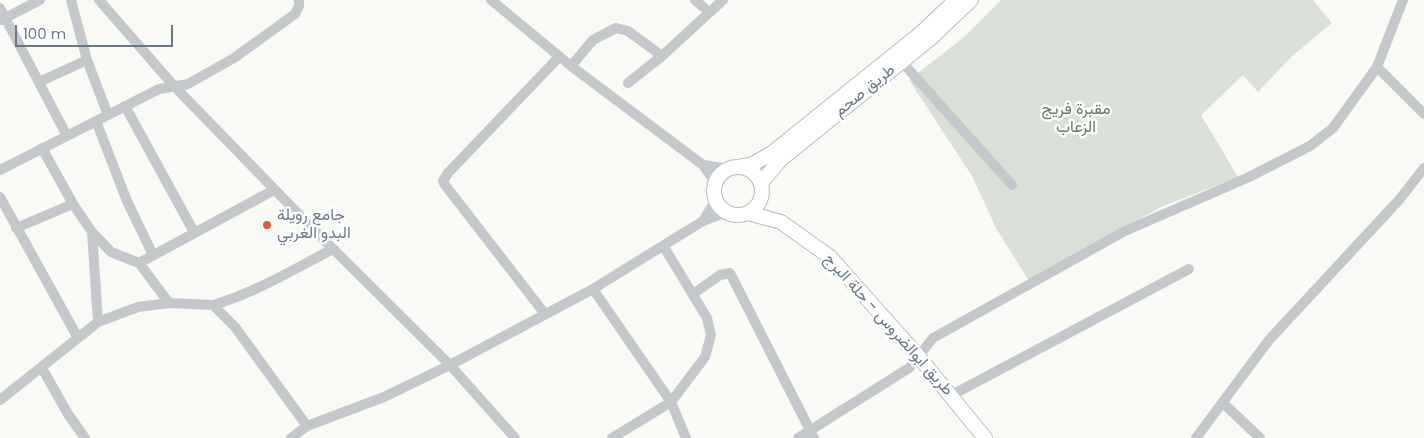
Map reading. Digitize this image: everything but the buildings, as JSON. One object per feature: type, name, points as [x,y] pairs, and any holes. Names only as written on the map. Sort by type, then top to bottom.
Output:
[{"type":"main road","name":"طريق صحم","points":[[733,168],[753,164],[772,153],[920,34],[956,0]]},
{"type":"main road","name":"طريق صحم","points":[[761,190],[780,160],[931,38],[971,0]]},
{"type":"main road","points":[[733,168],[748,169],[756,175],[761,190],[759,204],[748,213],[741,215],[726,212],[716,200],[716,183],[721,175],[733,168]]},
{"type":"main road","name":"طريق ابوالضروس - حلة البرج","points":[[761,190],[781,222]]},
{"type":"main road","name":"طريق ابوالضروس - حلة البرج","points":[[748,213],[781,222],[830,257],[918,356],[985,438]]},
{"type":"street","points":[[3,19],[40,0]]},
{"type":"street","points":[[72,0],[87,60],[108,115]]},
{"type":"street","points":[[99,0],[174,86],[332,249],[450,365],[513,437]]},
{"type":"street","points":[[0,170],[159,89],[188,84],[234,58],[295,14],[300,6],[299,0]]},
{"type":"street","points":[[491,0],[559,57],[703,165],[716,183]]},
{"type":"street","points":[[695,0],[709,12]]},
{"type":"street","points":[[628,83],[662,56],[723,0]]},
{"type":"street","points":[[798,438],[812,434],[909,368],[933,338],[1125,231],[1248,178],[1310,146],[1333,128],[1377,67],[1404,0]]},
{"type":"street","points":[[0,8],[3,19],[67,136]]},
{"type":"street","points":[[571,66],[593,40],[616,28],[628,31],[662,56]]},
{"type":"street","points":[[545,314],[444,185],[444,181],[448,173],[559,57]]},
{"type":"street","points":[[39,82],[87,60]]},
{"type":"street","points":[[901,61],[1012,185]]},
{"type":"street","points":[[1377,67],[1424,114]]},
{"type":"street","points":[[125,106],[194,232]]},
{"type":"street","points":[[96,121],[127,201],[153,255]]},
{"type":"street","points":[[42,148],[73,204],[92,232],[111,252],[138,263],[169,303]]},
{"type":"street","points":[[703,165],[733,168]]},
{"type":"street","points":[[1196,438],[1269,340],[1399,200],[1424,168]]},
{"type":"street","points":[[138,263],[274,190]]},
{"type":"street","points":[[0,197],[78,338]]},
{"type":"street","points":[[703,221],[716,200]]},
{"type":"street","points":[[16,228],[73,204]]},
{"type":"street","points":[[291,438],[307,426],[384,397],[450,365],[593,288],[664,247],[703,221],[726,212]]},
{"type":"street","points":[[92,232],[98,322]]},
{"type":"street","points":[[612,438],[671,402],[705,357],[710,335],[707,318],[664,247]]},
{"type":"street","points":[[0,399],[42,368],[98,322],[138,307],[169,303],[213,305],[246,293],[332,249]]},
{"type":"street","points":[[950,396],[1189,269]]},
{"type":"street","points":[[693,294],[720,275],[730,273],[812,434]]},
{"type":"street","points":[[593,288],[671,402],[686,438]]},
{"type":"street","points":[[213,305],[234,327],[307,426]]},
{"type":"street","points":[[42,368],[68,414],[85,438]]},
{"type":"street","points":[[1223,403],[1260,438]]},
{"type":"green space","name":"مقبرة فريج الزعاب","points":[[1001,0],[1313,0],[1332,23],[1291,57],[1258,92],[1243,75],[1201,115],[1238,177],[1161,207],[1029,281],[996,228],[972,176],[909,80],[964,37]]},
{"type":"place","name":"جامع رويلة البدو الغربي","points":[[267,225]]}]
